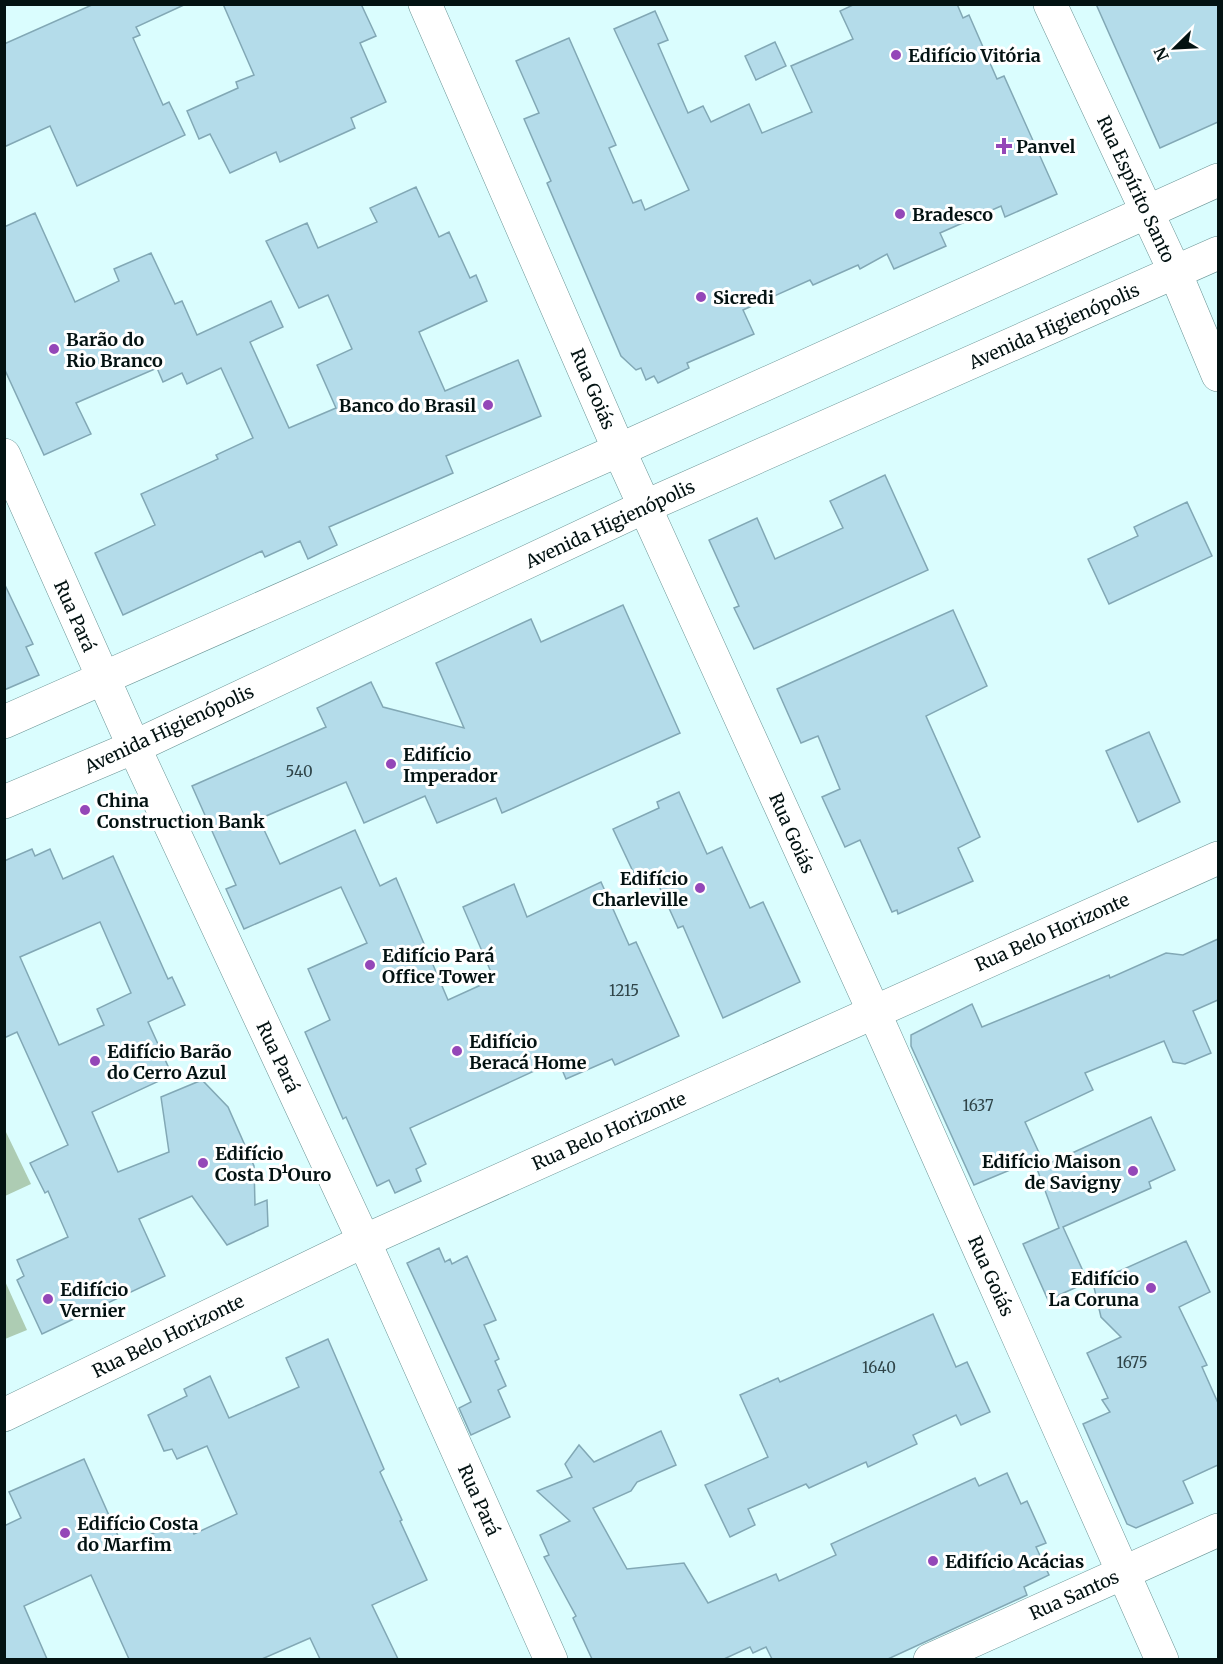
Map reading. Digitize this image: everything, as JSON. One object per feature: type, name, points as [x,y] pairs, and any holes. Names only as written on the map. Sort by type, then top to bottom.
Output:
[{"type":"main road","name":"Rua Goiás","points":[[425,4],[644,507],[874,1012],[1162,1659]]},
{"type":"main road","name":"Rua Espírito Santo","points":[[1050,4],[1176,272],[1218,375]]},
{"type":"main road","points":[[4,722],[619,450],[1218,180]]},
{"type":"main road","name":"Avenida Higienópolis","points":[[4,802],[134,747],[644,507],[1218,253]]},
{"type":"main road","name":"Rua Pará","points":[[4,455],[134,747],[364,1241],[551,1659]]},
{"type":"main road","name":"Rua Belo Horizonte","points":[[4,1415],[364,1241],[1218,858]]},
{"type":"main road","name":"Rua Santos","points":[[930,1659],[1218,1530]]},
{"type":"green space","points":[[4,1128],[31,1184],[5,1196],[4,1196]]},
{"type":"green space","points":[[4,1279],[27,1330],[5,1339],[4,1339]]},
{"type":"building","points":[[94,4],[186,4],[136,27],[140,35],[133,38],[163,105],[169,102],[185,135],[77,186],[50,126],[4,147],[4,44]]},
{"type":"building","points":[[223,4],[361,4],[376,36],[360,43],[386,102],[351,118],[355,128],[280,162],[276,152],[230,173],[210,134],[199,139],[187,111],[238,88],[236,82],[254,75]]},
{"type":"building","points":[[855,4],[957,4],[963,18],[969,15],[997,79],[1004,76],[1057,194],[1005,217],[1001,206],[940,233],[946,246],[894,269],[887,254],[860,269],[858,265],[813,285],[810,280],[743,310],[754,334],[687,363],[689,368],[658,383],[654,376],[646,380],[641,368],[636,370],[621,356],[547,183],[551,181],[524,119],[539,113],[516,61],[569,38],[616,145],[609,148],[633,203],[641,200],[645,210],[689,190],[614,29],[655,11],[668,40],[658,44],[688,113],[703,106],[711,122],[749,104],[762,133],[812,112],[791,66],[853,39],[840,11]]},
{"type":"building","points":[[1096,4],[1218,4],[1218,122],[1160,148]]},
{"type":"building","points":[[775,42],[786,66],[756,80],[745,56]]},
{"type":"building","points":[[416,187],[439,237],[449,232],[470,278],[476,275],[487,301],[419,332],[445,391],[518,360],[541,416],[446,456],[453,473],[329,527],[337,545],[308,559],[300,541],[265,557],[262,551],[123,615],[95,553],[155,525],[141,494],[218,459],[216,455],[253,438],[221,368],[187,384],[182,373],[163,382],[157,368],[76,403],[91,434],[44,455],[4,368],[4,227],[35,213],[75,302],[119,281],[114,269],[151,253],[175,304],[182,301],[197,335],[271,301],[283,327],[250,342],[289,428],[336,408],[317,365],[352,349],[328,295],[299,308],[266,241],[307,223],[318,248],[377,222],[370,208]]},
{"type":"building","points":[[885,475],[928,570],[754,649],[734,608],[739,606],[709,540],[757,518],[775,559],[843,528],[830,501]]},
{"type":"building","points":[[1187,502],[1212,556],[1109,604],[1088,559],[1138,536],[1134,527]]},
{"type":"building","points":[[4,583],[33,644],[26,647],[39,675],[4,690]]},
{"type":"building","points":[[623,605],[680,733],[502,813],[496,798],[437,823],[425,796],[364,823],[346,782],[259,819],[280,864],[355,830],[380,886],[396,878],[448,1000],[494,979],[463,907],[514,884],[527,917],[601,882],[629,945],[636,942],[679,1036],[615,1065],[612,1059],[566,1079],[558,1060],[410,1128],[426,1164],[416,1169],[421,1181],[395,1193],[389,1180],[377,1186],[346,1117],[343,1119],[305,1032],[330,1020],[308,969],[367,943],[341,887],[244,929],[226,889],[236,885],[192,786],[326,727],[317,708],[371,682],[383,707],[464,728],[436,663],[531,619],[541,642]]},
{"type":"building","points":[[953,610],[987,686],[926,716],[980,837],[958,848],[973,881],[898,914],[897,910],[892,912],[860,840],[845,847],[822,797],[840,789],[818,736],[801,743],[777,689]]},
{"type":"building","points":[[1149,732],[1180,802],[1138,822],[1106,751]]},
{"type":"building","points":[[679,792],[707,854],[722,847],[750,908],[763,902],[800,982],[723,1018],[683,926],[678,928],[654,875],[638,882],[613,829],[659,808],[657,802]]},
{"type":"building","points":[[32,849],[35,856],[50,849],[63,879],[113,856],[168,979],[172,977],[185,1005],[148,1022],[172,1075],[92,1112],[118,1172],[169,1152],[161,1097],[202,1080],[228,1107],[254,1166],[255,1205],[267,1200],[268,1226],[227,1245],[192,1196],[139,1219],[165,1276],[42,1334],[17,1280],[24,1276],[17,1260],[68,1237],[48,1191],[45,1193],[30,1163],[68,1145],[17,1032],[4,1038],[4,861]],"holes":[[[100,922],[131,993],[97,1009],[104,1025],[59,1045],[20,957]]]},
{"type":"building","points":[[1218,939],[1218,1000],[1193,1011],[1211,1053],[1185,1064],[1173,1062],[1164,1041],[1085,1073],[1093,1090],[1025,1122],[1041,1157],[974,1185],[911,1046],[911,1035],[972,1004],[982,1027],[1109,975],[1110,978],[1166,953],[1183,955]]},
{"type":"building","name":"Edifício Maison de Savigny","points":[[1151,1117],[1175,1170],[1149,1182],[1151,1188],[1063,1227],[1088,1282],[1048,1300],[1023,1244],[1059,1228],[1037,1169]]},
{"type":"building","points":[[1186,1241],[1210,1292],[1179,1307],[1207,1365],[1202,1367],[1218,1403],[1218,1465],[1183,1481],[1193,1503],[1136,1528],[1127,1524],[1083,1424],[1110,1412],[1102,1400],[1108,1398],[1087,1353],[1121,1337],[1101,1317],[1093,1283]]},
{"type":"building","points":[[439,1248],[445,1262],[450,1259],[452,1264],[467,1256],[496,1320],[484,1325],[499,1359],[495,1361],[506,1386],[498,1390],[510,1417],[471,1435],[459,1408],[471,1402],[407,1263]]},
{"type":"building","points":[[933,1314],[956,1367],[967,1362],[990,1412],[961,1425],[956,1415],[913,1435],[917,1444],[868,1467],[866,1462],[809,1488],[806,1484],[748,1509],[755,1525],[730,1537],[705,1485],[768,1457],[740,1395],[778,1378],[780,1382]]},
{"type":"building","points":[[328,1339],[384,1469],[380,1472],[402,1520],[400,1521],[427,1580],[372,1605],[398,1659],[320,1659],[310,1638],[262,1659],[129,1659],[91,1575],[24,1606],[47,1659],[4,1659],[4,1526],[21,1518],[9,1492],[84,1459],[123,1547],[187,1518],[194,1534],[237,1514],[207,1446],[177,1459],[172,1449],[164,1451],[148,1415],[187,1396],[184,1389],[210,1376],[229,1418],[299,1387],[286,1358]]},
{"type":"building","points":[[661,1431],[676,1465],[637,1482],[631,1491],[593,1508],[627,1569],[684,1563],[708,1603],[776,1574],[779,1581],[836,1555],[831,1544],[975,1478],[979,1486],[1007,1473],[1021,1504],[1027,1501],[1046,1543],[1036,1547],[1049,1575],[1024,1587],[1027,1595],[888,1659],[772,1659],[766,1647],[753,1653],[750,1647],[724,1659],[592,1659],[573,1618],[576,1616],[544,1557],[549,1555],[540,1535],[570,1521],[537,1491],[572,1477],[565,1464],[579,1445],[594,1462]]},
{"type":"place","name":"Edifício Vitória","points":[[896,55]]},
{"type":"place","name":"Panvel","points":[[1004,146]]},
{"type":"place","name":"Bradesco","points":[[900,214]]},
{"type":"place","name":"Sicredi","points":[[701,297]]},
{"type":"place","name":"Barão do Rio Branco","points":[[54,349]]},
{"type":"place","name":"Banco do Brasil","points":[[488,405]]},
{"type":"place","name":"Edifício Imperador","points":[[391,764]]},
{"type":"place","name":"China Construction Bank","points":[[85,810]]},
{"type":"place","name":"Edifício Charleville","points":[[700,888]]},
{"type":"place","name":"Edifício Pará Office Tower","points":[[370,965]]},
{"type":"place","name":"Edifício Beracá Home","points":[[457,1051]]},
{"type":"place","name":"Edifício Barão do Cerro Azul","points":[[95,1061]]},
{"type":"place","name":"Edifício Costa D¹Ouro","points":[[203,1163]]},
{"type":"place","name":"Edifício Maison de Savigny","points":[[1133,1171]]},
{"type":"place","name":"Edifício La Coruna","points":[[1151,1288]]},
{"type":"place","name":"Edifício Vernier","points":[[48,1299]]},
{"type":"place","name":"Edifício Costa do Marfim","points":[[65,1533]]},
{"type":"place","name":"Edifício Acácias","points":[[933,1561]]}]
